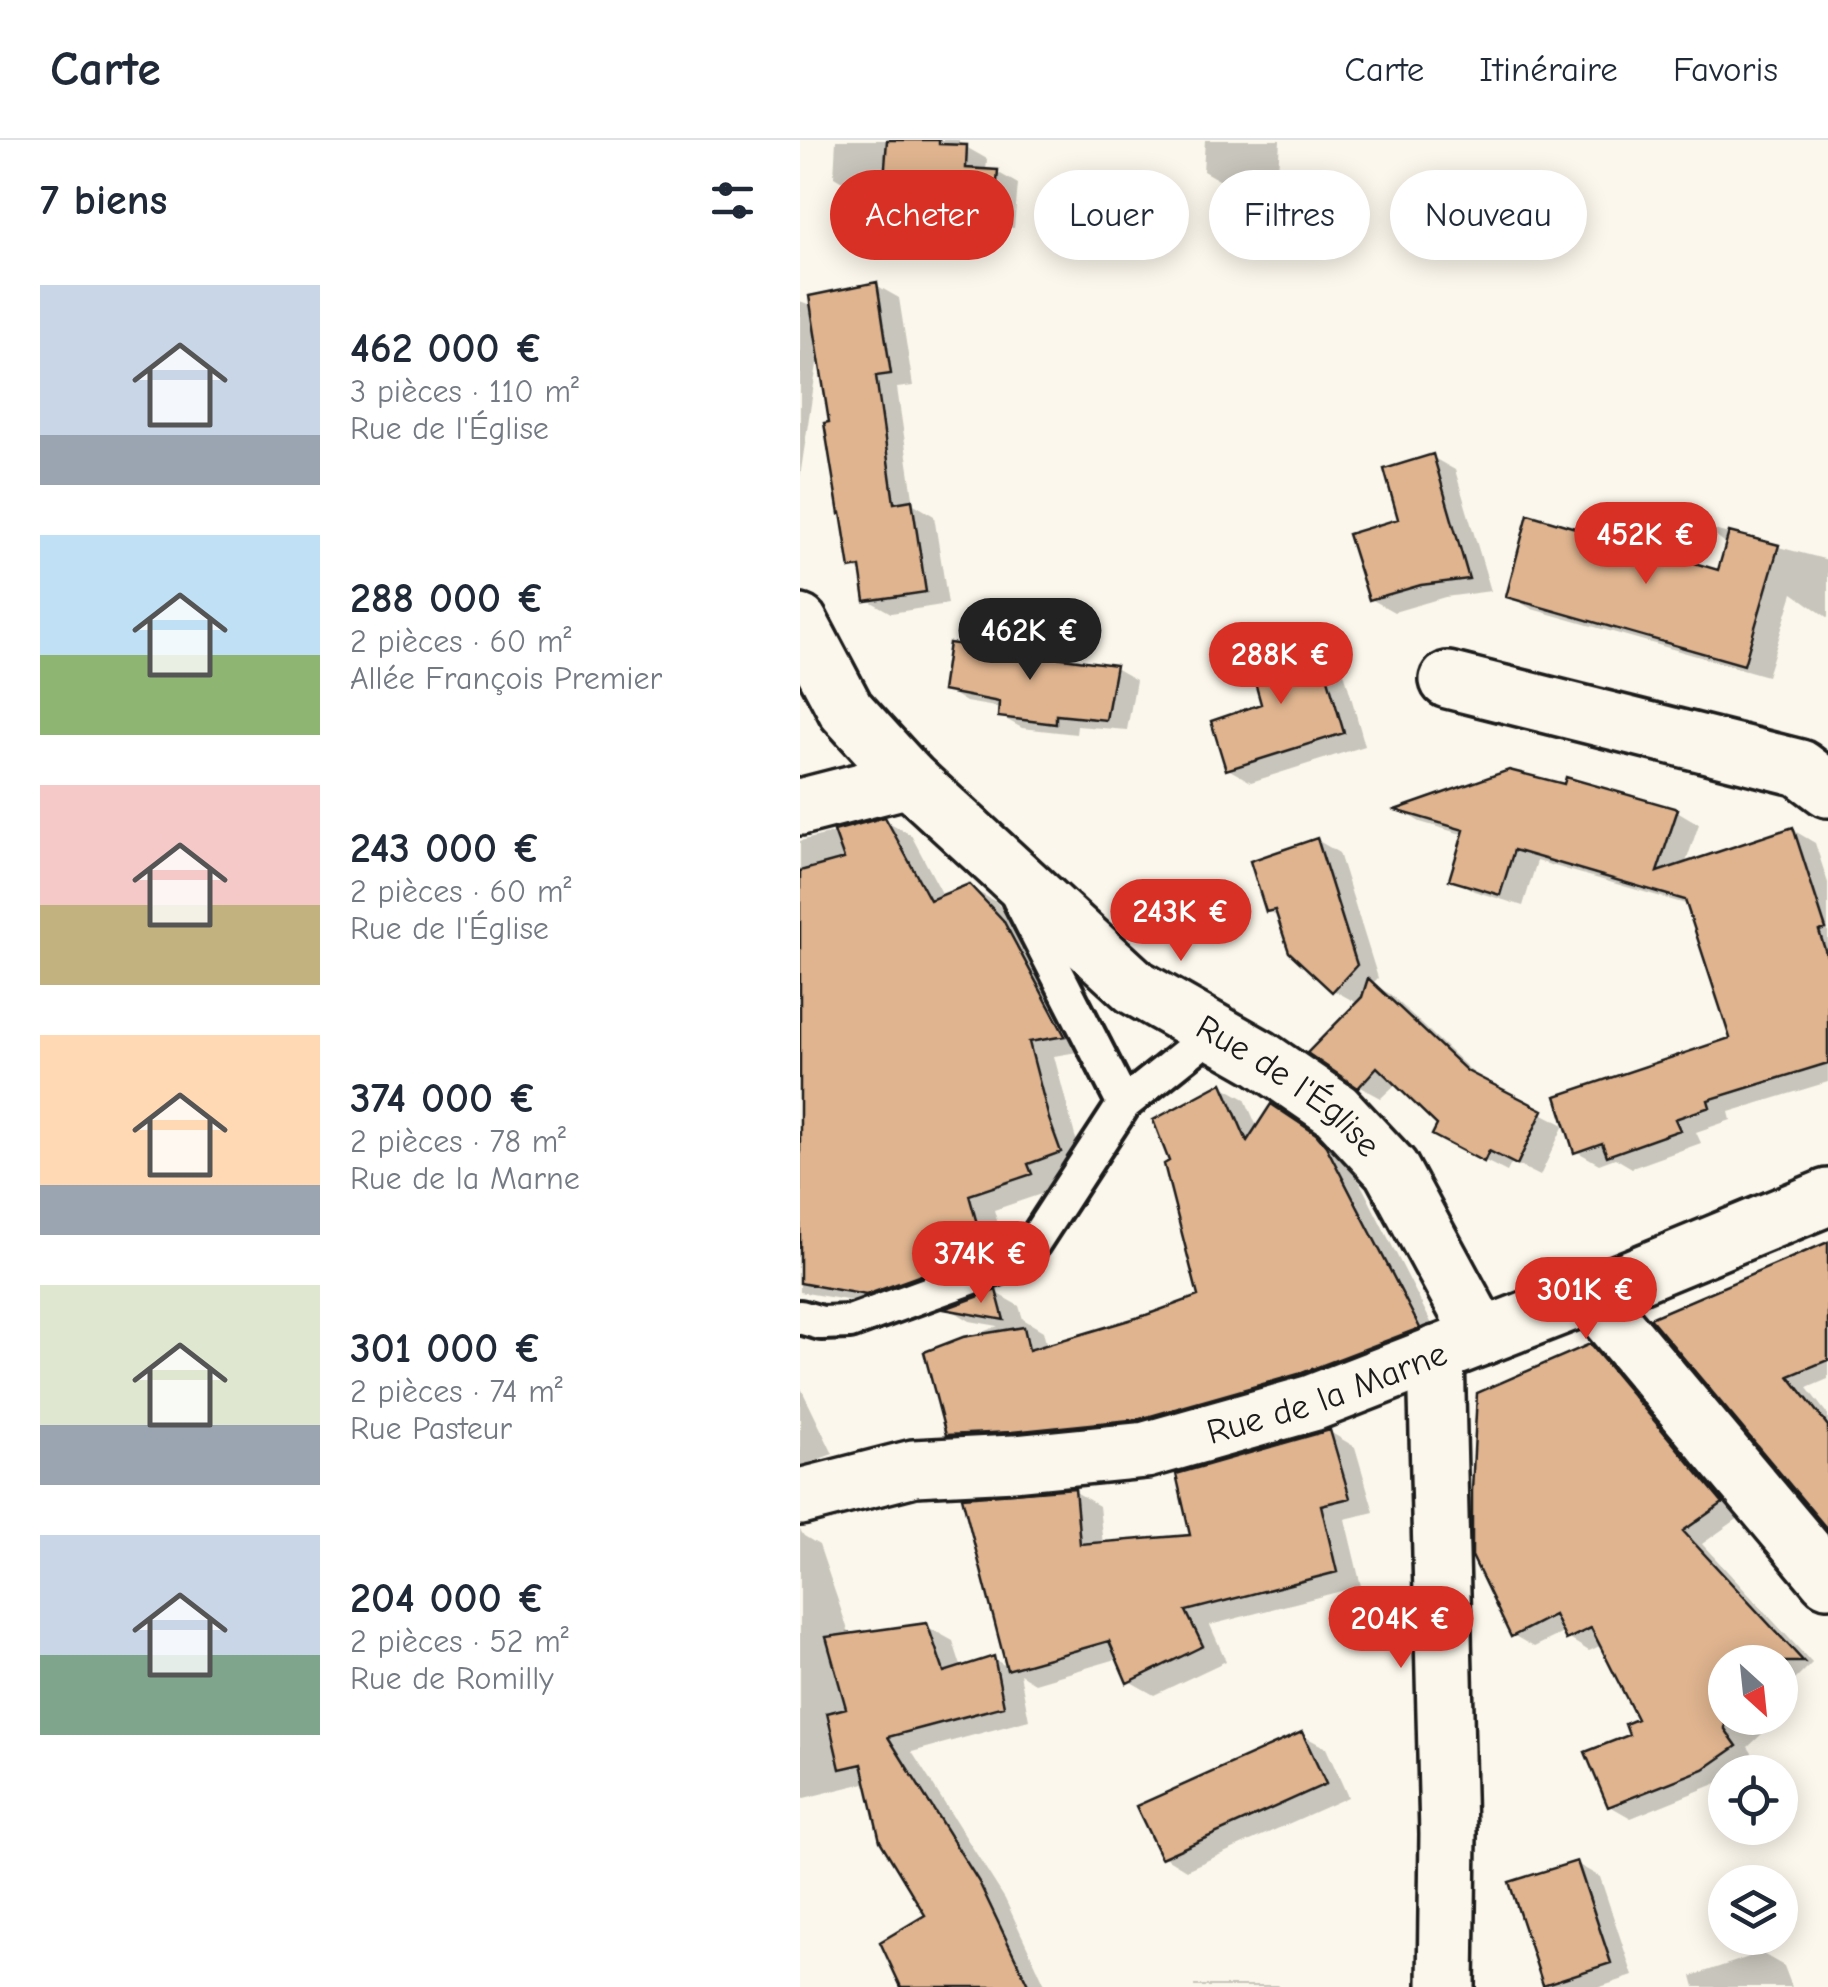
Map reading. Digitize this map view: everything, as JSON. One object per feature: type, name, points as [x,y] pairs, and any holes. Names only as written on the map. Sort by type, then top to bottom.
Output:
[{"type":"street","name":"Rue de l'Église","points":[[800,623],[846,710],[910,779],[1135,987],[1260,1058],[1336,1110],[1390,1168],[1459,1346]]},
{"type":"street","points":[[1448,680],[1800,768],[1828,789]]},
{"type":"street","points":[[800,806],[910,779]]},
{"type":"street","name":"Rue de la Marne","points":[[800,1497],[914,1468],[1146,1450],[1312,1403],[1828,1197]]},
{"type":"street","points":[[1590,1295],[1828,1579]]},
{"type":"street","points":[[1446,1987],[1459,1346]]},
{"type":"lane","points":[[1002,864],[1124,1104]]},
{"type":"lane","points":[[800,1317],[850,1322],[1022,1259],[1124,1104],[1214,1032]]},
{"type":"building","points":[[887,140],[939,140],[939,144],[967,145],[966,168],[998,170],[885,170]]},
{"type":"building","points":[[877,282],[891,374],[876,376],[894,503],[912,500],[926,592],[865,601],[860,567],[850,569],[839,514],[809,296]]},
{"type":"building","points":[[1433,454],[1469,579],[1421,585],[1369,600],[1348,534],[1398,519],[1384,469]]},
{"type":"building","points":[[1528,514],[1718,570],[1729,532],[1779,545],[1744,665],[1506,597]]},
{"type":"building","points":[[1315,635],[1344,733],[1226,770],[1211,721],[1261,704],[1248,657]]},
{"type":"building","points":[[949,643],[1116,665],[1106,720],[1056,715],[1056,724],[998,717],[999,702],[942,691]]},
{"type":"building","points":[[1509,770],[1564,784],[1566,777],[1678,809],[1657,872],[1793,827],[1826,929],[1819,931],[1828,959],[1828,1063],[1708,1100],[1710,1107],[1675,1119],[1680,1130],[1607,1156],[1602,1143],[1574,1153],[1556,1096],[1730,1038],[1685,900],[1514,850],[1500,895],[1449,880],[1464,830],[1395,810]]},
{"type":"building","points":[[885,817],[930,900],[969,884],[1003,920],[1065,1036],[1029,1042],[1061,1152],[1028,1164],[1032,1174],[969,1195],[985,1252],[866,1295],[800,1283],[800,871],[844,859],[834,831]]},
{"type":"building","points":[[1317,838],[1357,965],[1332,992],[1289,952],[1275,910],[1266,912],[1250,861]]},
{"type":"building","points":[[1368,978],[1467,1071],[1543,1110],[1517,1165],[1489,1151],[1484,1162],[1432,1135],[1437,1125],[1377,1067],[1358,1088],[1307,1053],[1362,997]]},
{"type":"building","points":[[1222,1083],[1247,1141],[1271,1104],[1316,1134],[1326,1146],[1420,1328],[1302,1373],[1140,1419],[946,1435],[924,1352],[963,1337],[1024,1327],[1029,1350],[1198,1296],[1164,1164],[1169,1161],[1153,1120]]},
{"type":"building","points":[[1828,1242],[1828,1360],[1789,1376],[1828,1426],[1828,1530],[1650,1318]]},
{"type":"building","points":[[996,1290],[1004,1320],[944,1309]]},
{"type":"building","points":[[1590,1344],[1723,1503],[1683,1531],[1788,1645],[1708,1645],[1708,1735],[1729,1735],[1737,1746],[1724,1755],[1708,1755],[1708,1766],[1704,1769],[1608,1807],[1585,1752],[1629,1735],[1625,1724],[1637,1719],[1591,1628],[1566,1640],[1554,1615],[1511,1637],[1472,1556],[1477,1393]]},
{"type":"building","points":[[1330,1430],[1350,1498],[1321,1505],[1337,1572],[1186,1611],[1203,1646],[1127,1683],[1109,1641],[1007,1670],[962,1497],[1075,1488],[1080,1544],[1190,1535],[1176,1474]]},
{"type":"building","points":[[927,1623],[944,1672],[994,1656],[1004,1706],[888,1737],[979,1882],[1029,1987],[901,1987],[880,1942],[925,1915],[880,1841],[862,1764],[840,1769],[827,1713],[846,1708],[826,1637]]},
{"type":"building","points":[[1302,1732],[1326,1784],[1161,1858],[1136,1806]]},
{"type":"building","points":[[1577,1861],[1611,1963],[1543,1985],[1509,1882]]}]
